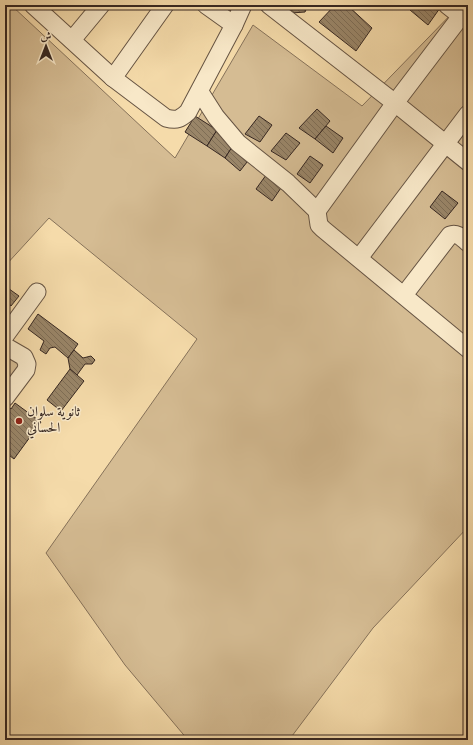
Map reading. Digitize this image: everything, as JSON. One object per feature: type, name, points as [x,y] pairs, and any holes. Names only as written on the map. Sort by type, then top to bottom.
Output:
[{"type":"street","points":[[72,40],[101,5]]},
{"type":"street","points":[[113,78],[166,5]]},
{"type":"street","points":[[206,5],[234,25]]},
{"type":"street","points":[[37,6],[113,78],[166,118],[171,120],[180,119],[188,112],[200,92],[243,5]]},
{"type":"street","points":[[269,5],[468,162]]},
{"type":"street","points":[[317,211],[464,11],[447,5]]},
{"type":"street","points":[[200,92],[216,117],[238,143],[288,183],[317,211],[319,225],[468,349]]},
{"type":"street","points":[[359,258],[468,114]]},
{"type":"street","points":[[404,295],[450,235],[458,235],[468,243]]},
{"type":"street","points":[[5,336],[37,292]]},
{"type":"street","points":[[5,346],[24,357],[27,364],[26,370],[5,398]]},
{"type":"shaded area","points":[[5,5],[11,5],[175,158],[253,25],[362,106],[460,5],[468,5],[468,527],[373,628],[289,740],[188,740],[125,665],[46,553],[197,339],[49,218],[5,266]]},
{"type":"shaded area","points":[[5,352],[23,365],[5,391]]},
{"type":"building","points":[[293,5],[308,5],[305,12],[291,13]]},
{"type":"building","points":[[335,5],[347,5],[372,28],[356,51],[319,22]]},
{"type":"building","points":[[415,5],[436,5],[440,8],[428,25],[410,10]]},
{"type":"building","points":[[317,109],[330,121],[315,139],[299,128]]},
{"type":"building","points":[[195,116],[217,130],[207,146],[185,132]]},
{"type":"building","points":[[259,116],[272,125],[260,142],[245,134]]},
{"type":"building","points":[[326,126],[343,138],[333,153],[315,139]]},
{"type":"building","points":[[217,130],[234,144],[225,158],[207,146]]},
{"type":"building","points":[[286,133],[300,143],[286,160],[271,151]]},
{"type":"building","points":[[234,144],[251,157],[240,171],[225,158]]},
{"type":"building","points":[[310,156],[323,165],[310,183],[297,174]]},
{"type":"building","points":[[269,171],[283,185],[272,201],[256,189]]},
{"type":"building","points":[[442,191],[458,203],[445,219],[430,207]]},
{"type":"building","points":[[5,286],[19,296],[11,306],[5,301]]},
{"type":"building","points":[[38,314],[78,344],[68,358],[55,347],[50,348],[46,354],[40,350],[44,341],[28,329]]},
{"type":"building","points":[[74,350],[83,358],[91,356],[95,360],[92,364],[85,364],[77,375],[70,369],[68,358]]},
{"type":"building","points":[[70,369],[84,381],[61,411],[47,400]]},
{"type":"building","points":[[15,403],[41,422],[14,459],[5,452],[5,442],[7,439],[5,438],[5,408],[7,406],[11,409]]},
{"type":"place","name":"ثانوية سلوان الحساني","points":[[19,421]]}]
